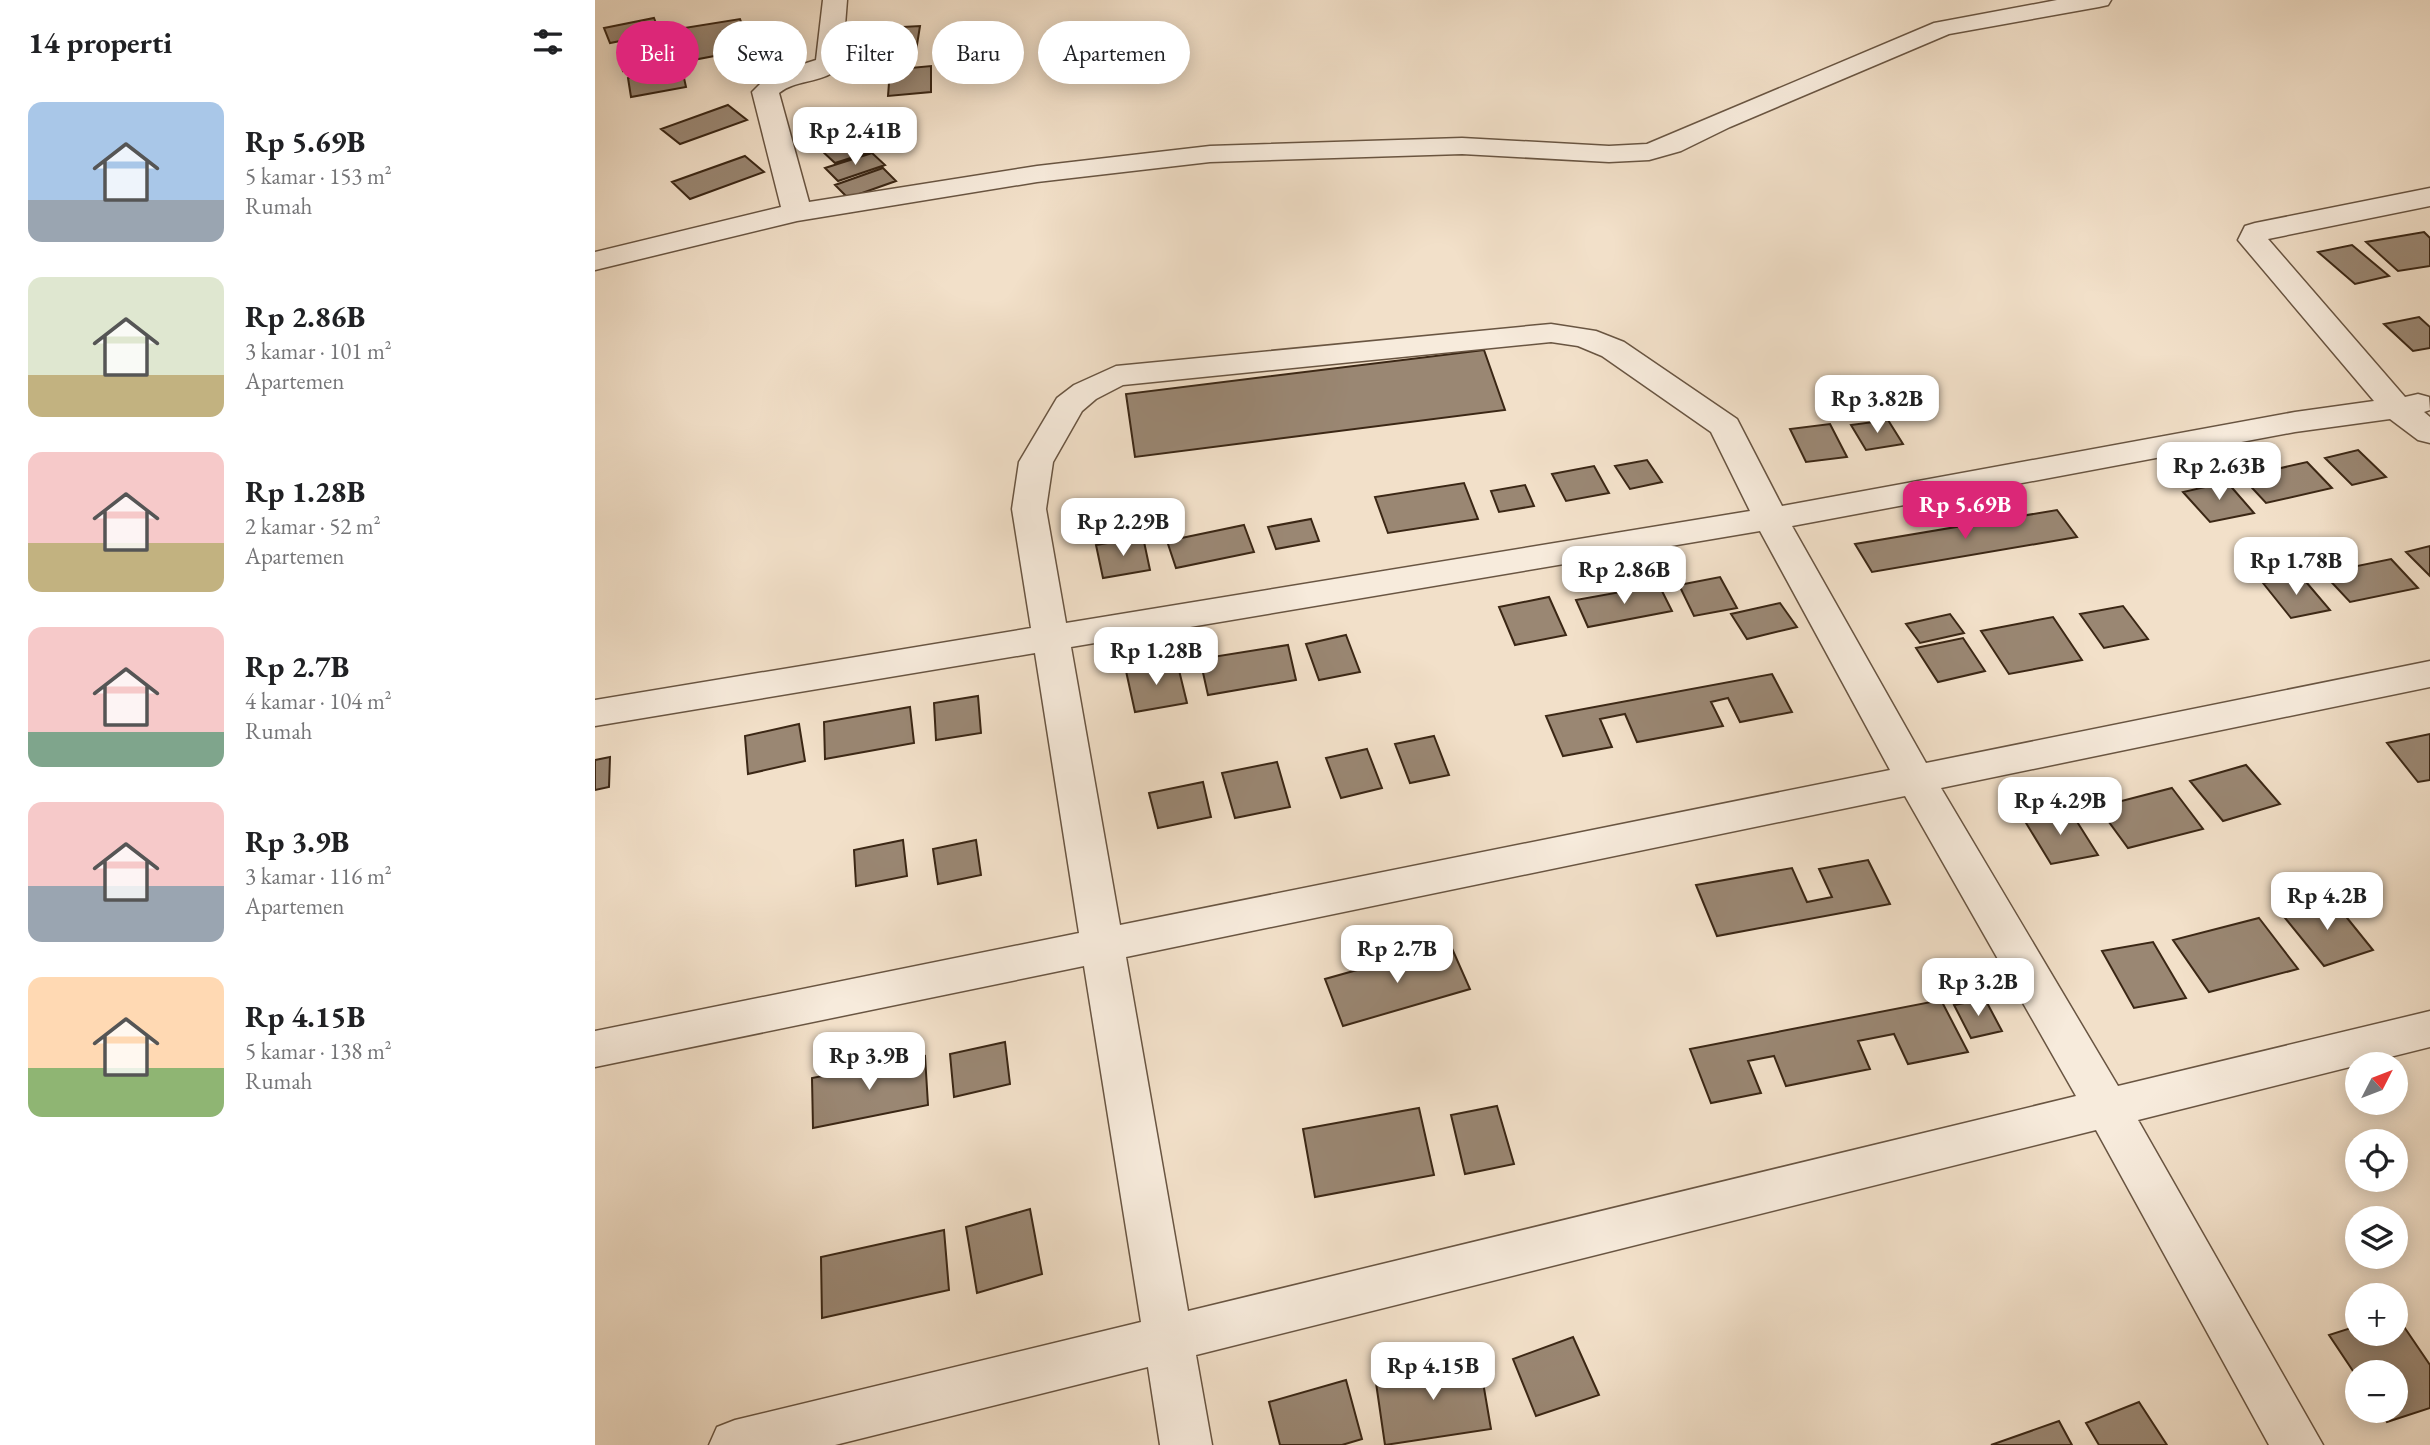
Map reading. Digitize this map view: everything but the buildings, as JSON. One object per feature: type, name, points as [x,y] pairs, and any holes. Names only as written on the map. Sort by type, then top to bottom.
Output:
[{"type":"street","points":[[797,212],[765,92],[780,79],[818,70],[829,64],[835,0]]},
{"type":"street","points":[[595,261],[797,212],[1037,174],[1210,154],[1462,146],[1609,154],[1649,152],[1943,28],[2099,0]]},
{"type":"street","points":[[2430,197],[2255,232],[2253,240],[2414,405],[2430,433]]},
{"type":"street","points":[[1187,1445],[1028,509],[1036,462],[1069,405],[1085,392],[1116,376],[1551,333],[1585,338],[1613,349],[1725,426],[1772,519],[1915,779],[2107,1108],[2297,1445]]},
{"type":"street","points":[[595,713],[1772,519],[2295,422],[2414,405]]},
{"type":"street","points":[[595,1049],[2430,674]]},
{"type":"street","points":[[735,1445],[2430,1028]]}]
